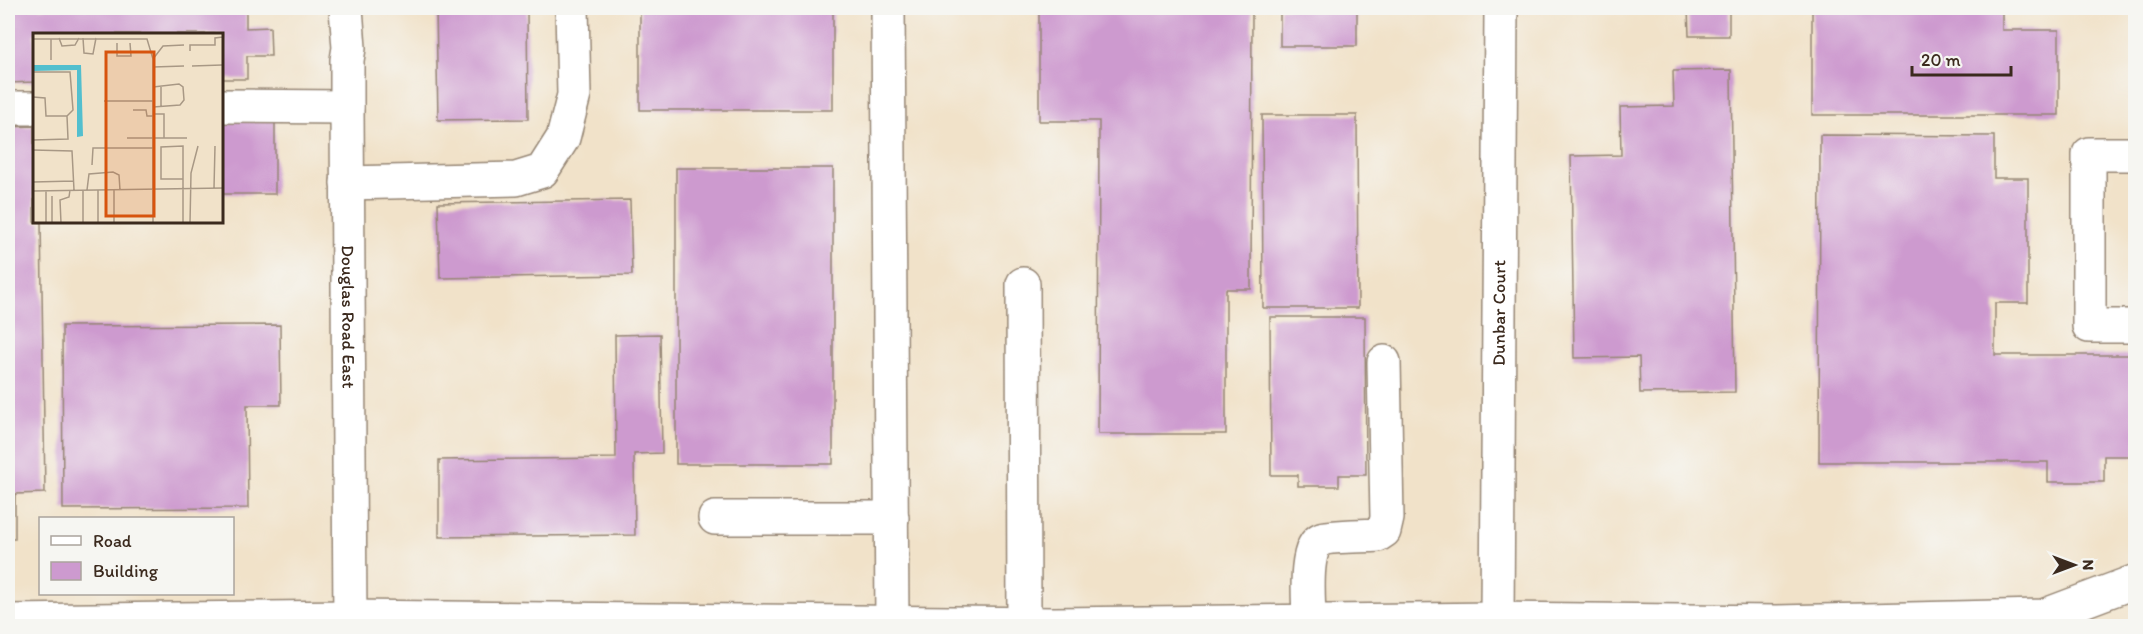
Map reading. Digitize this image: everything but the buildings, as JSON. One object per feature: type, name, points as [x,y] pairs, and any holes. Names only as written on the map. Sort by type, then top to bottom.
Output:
[{"type":"street","name":"Douglas Road East","points":[[346,8],[350,48],[347,60],[350,622]]},
{"type":"street","points":[[347,183],[516,179],[542,171],[563,138],[574,95],[572,8]]},
{"type":"street","points":[[888,8],[892,622]]},
{"type":"street","name":"Dunbar Court","points":[[1497,619],[1501,8]]},
{"type":"street","points":[[224,106],[347,107]]},
{"type":"street","points":[[8,108],[33,108]]},
{"type":"street","points":[[2136,154],[2090,154],[2089,326],[2136,326]]},
{"type":"street","points":[[1023,284],[1024,625]]},
{"type":"street","points":[[1326,622],[1309,561],[1312,547],[1321,539],[1378,536],[1384,531],[1387,518],[1384,362]]},
{"type":"street","points":[[715,518],[892,518]]},
{"type":"street","points":[[8,621],[892,622],[1024,625],[1425,623],[1497,619],[1689,624],[2053,621],[2136,581]]}]
